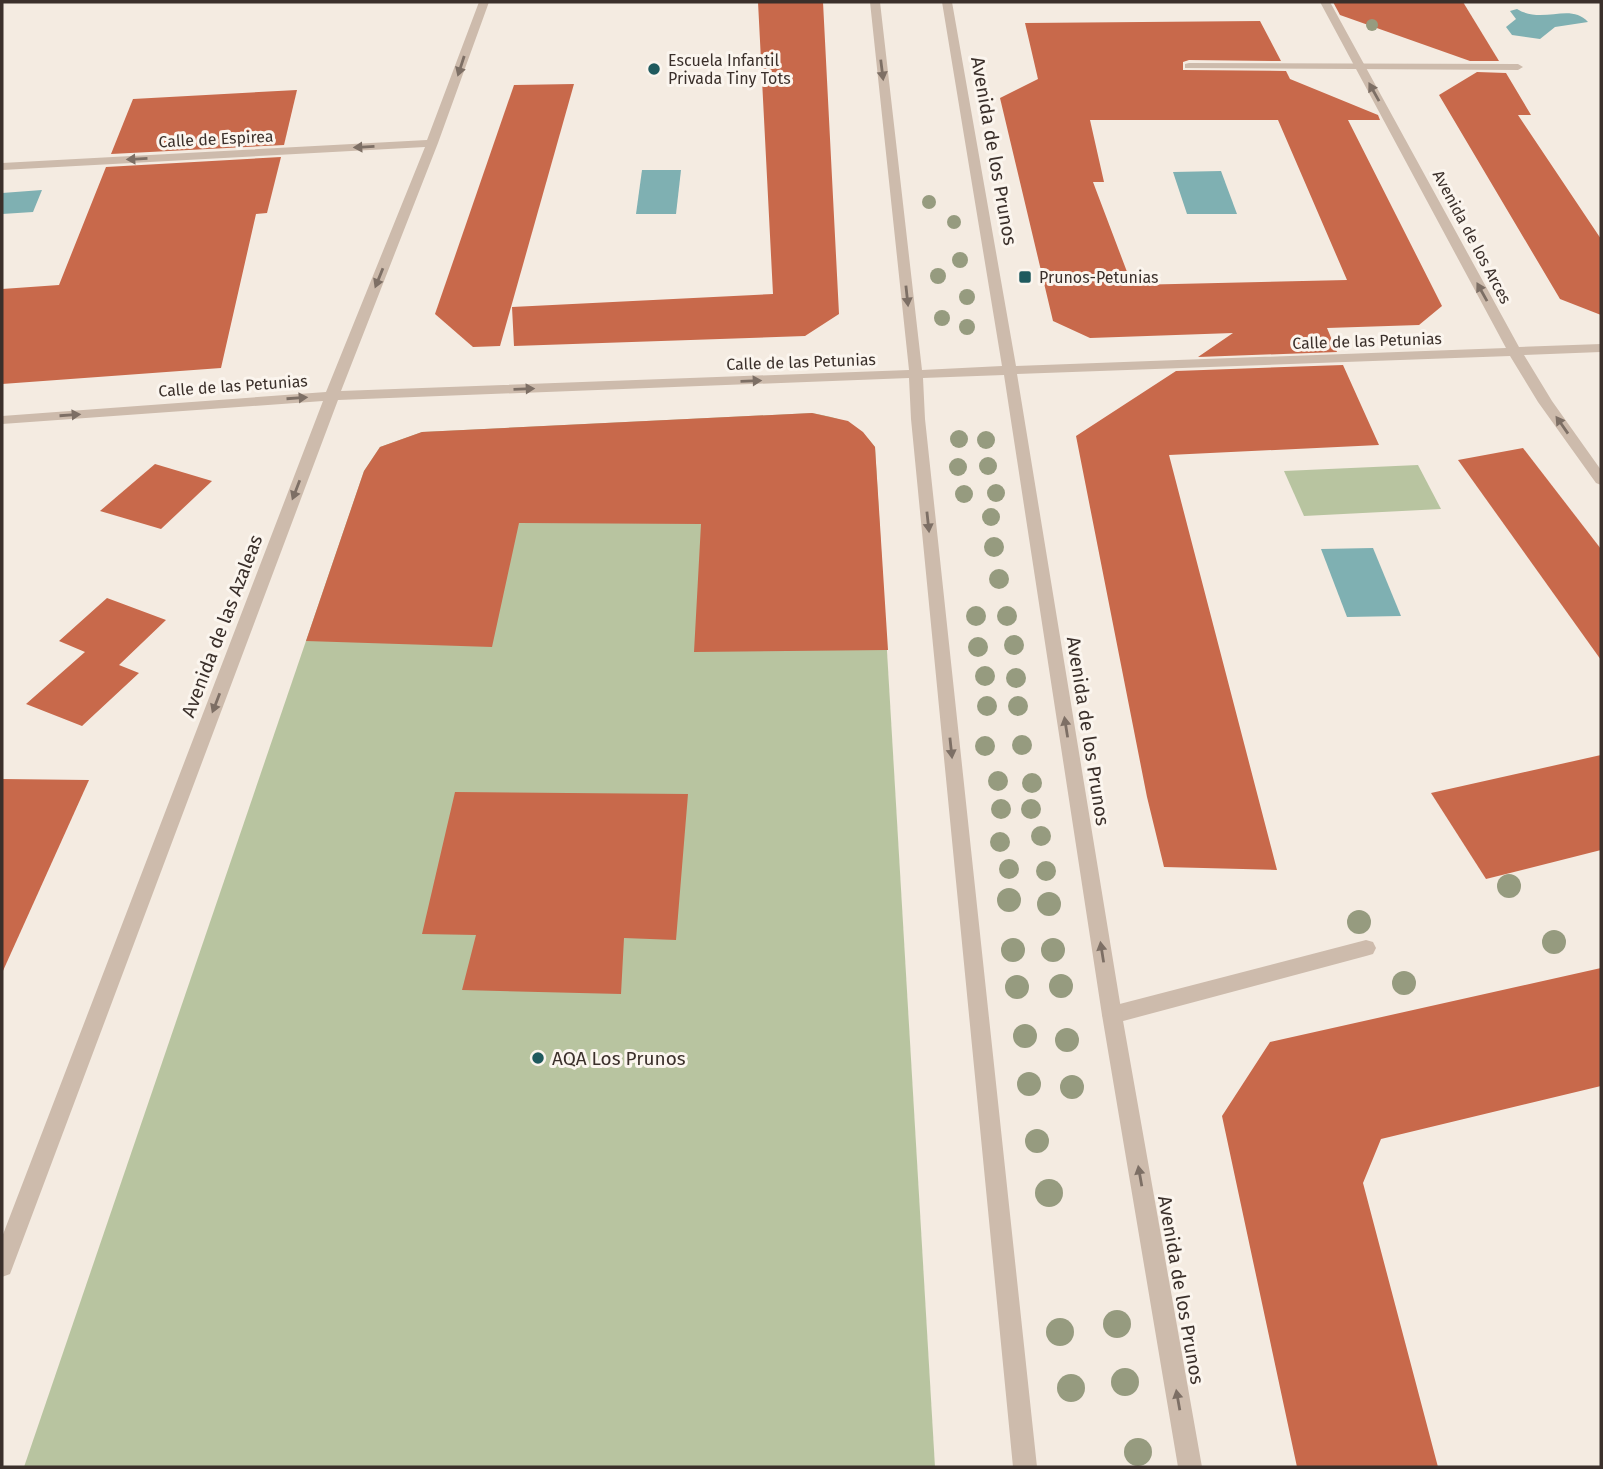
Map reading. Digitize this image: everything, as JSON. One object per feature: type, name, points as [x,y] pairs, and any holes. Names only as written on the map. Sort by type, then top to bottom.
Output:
[{"type":"street","name":"Avenida de las Azaleas","points":[[2,1265],[484,2]]},
{"type":"street","points":[[875,2],[916,375],[918,419],[1025,1467]]},
{"type":"street","name":"Avenida de los Prunos","points":[[947,2],[1010,372],[1112,1015],[1190,1467]]},
{"type":"street","name":"Avenida de los Arces","points":[[1325,2],[1515,352],[1545,402],[1601,480]]},
{"type":"street","points":[[1189,66],[1518,67]]},
{"type":"street","name":"Calle de Espirea","points":[[2,166],[432,143]]},
{"type":"street","name":"Calle de las Petunias","points":[[2,420],[332,396],[1601,348]]},
{"type":"street","points":[[1112,1015],[1366,948]]},
{"type":"green space","name":"AQA Los Prunos","points":[[812,413],[855,427],[875,447],[935,1467],[24,1467],[364,471],[380,447],[422,432]]},
{"type":"green space","points":[[1418,465],[1441,509],[1304,516],[1284,471]]},
{"type":"water","points":[[1517,9],[1537,15],[1573,14],[1588,22],[1555,27],[1540,39],[1512,35],[1506,27],[1516,19],[1510,11]]},
{"type":"water","points":[[642,170],[681,170],[676,214],[636,214]]},
{"type":"water","points":[[1221,171],[1237,214],[1187,214],[1173,172]]},
{"type":"water","points":[[42,190],[33,212],[2,214],[2,193]]},
{"type":"water","points":[[1373,548],[1401,616],[1347,617],[1321,549]]},
{"type":"building","points":[[758,2],[823,2],[839,314],[805,336],[514,346],[512,307],[773,294]]},
{"type":"building","points":[[1333,2],[1463,2],[1499,61],[1470,61],[1340,15]]},
{"type":"building","points":[[1260,21],[1281,61],[1189,60],[1183,62],[1183,70],[1286,71],[1290,79],[1378,115],[1380,120],[1348,120],[1442,306],[1419,325],[1327,328],[1337,352],[1198,357],[1233,333],[1090,338],[1053,321],[1000,98],[1038,79],[1025,23]],"holes":[[[1090,120],[1278,120],[1347,280],[1132,285],[1093,182],[1104,182]]]},
{"type":"building","points":[[1477,72],[1506,73],[1531,115],[1518,115],[1601,239],[1601,315],[1560,299],[1439,95]]},
{"type":"building","points":[[574,84],[500,346],[473,347],[435,314],[514,85]]},
{"type":"building","points":[[297,90],[284,145],[111,154],[133,99]]},
{"type":"building","points":[[281,157],[267,213],[256,214],[221,368],[2,384],[2,289],[59,285],[106,167]]},
{"type":"building","points":[[1343,365],[1379,445],[1169,455],[1277,870],[1164,867],[1147,797],[1076,436],[1176,371]]},
{"type":"building","points":[[812,413],[848,421],[863,432],[875,447],[888,650],[694,652],[701,524],[519,523],[492,647],[306,641],[364,471],[380,447],[422,432]]},
{"type":"building","points":[[1523,448],[1601,549],[1601,660],[1458,460]]},
{"type":"building","points":[[155,464],[212,481],[161,529],[100,511]]},
{"type":"building","points":[[107,598],[166,620],[119,665],[139,673],[82,726],[26,704],[85,652],[59,641]]},
{"type":"building","points":[[1601,755],[1601,850],[1486,879],[1431,793]]},
{"type":"building","points":[[2,779],[89,780],[2,973]]},
{"type":"building","points":[[455,792],[688,794],[676,940],[624,938],[621,994],[462,990],[476,935],[422,934]]},
{"type":"building","points":[[1601,968],[1601,1086],[1381,1139],[1363,1183],[1438,1467],[1297,1467],[1222,1116],[1270,1042]]},
{"type":"place","name":"Escuela Infantil Privada Tiny Tots","points":[[654,69]]},
{"type":"place","name":"Prunos-Petunias","points":[[1025,277]]},
{"type":"place","name":"AQA Los Prunos","points":[[538,1058]]}]
